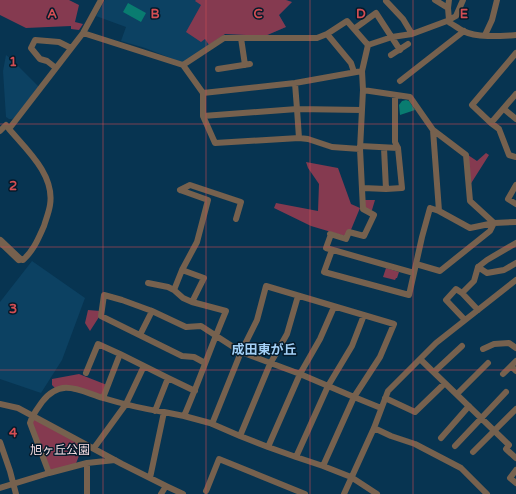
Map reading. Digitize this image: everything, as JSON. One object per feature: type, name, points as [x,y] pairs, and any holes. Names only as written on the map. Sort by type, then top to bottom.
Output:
[{"type":"street","points":[[9,129],[83,33],[101,0]]},
{"type":"street","points":[[386,0],[403,19],[412,34]]},
{"type":"street","points":[[435,0],[448,8]]},
{"type":"street","points":[[448,20],[449,0]]},
{"type":"street","points":[[368,45],[392,37],[412,34],[448,20],[456,16],[463,0]]},
{"type":"street","points":[[485,35],[492,20],[497,0]]},
{"type":"street","points":[[354,29],[376,13],[400,50]]},
{"type":"street","points":[[448,20],[464,31],[474,34],[516,35]]},
{"type":"street","points":[[183,65],[224,38],[317,38],[327,34],[347,21],[368,45]]},
{"type":"street","points":[[400,81],[464,31]]},
{"type":"street","points":[[83,33],[183,65],[203,93],[203,116],[215,143],[299,138],[308,139],[332,147],[398,148]]},
{"type":"street","points":[[327,34],[351,63],[354,72]]},
{"type":"street","points":[[218,69],[248,64],[241,38]]},
{"type":"street","points":[[56,68],[47,61],[40,59],[31,48],[35,40],[59,42],[71,48]]},
{"type":"street","points":[[391,55],[408,44]]},
{"type":"street","points":[[368,45],[362,71],[363,90],[360,148],[363,209],[374,215],[364,236],[349,232],[346,239],[330,235],[326,248],[414,273]]},
{"type":"street","points":[[516,53],[472,105],[498,129],[509,156],[516,156]]},
{"type":"street","points":[[203,93],[295,83],[362,71]]},
{"type":"street","points":[[295,83],[299,138]]},
{"type":"street","points":[[363,90],[410,98],[433,130],[466,155],[470,201],[494,223]]},
{"type":"street","points":[[491,123],[516,94]]},
{"type":"street","points":[[362,188],[402,188],[398,148],[395,142],[395,96]]},
{"type":"street","points":[[504,108],[516,119]]},
{"type":"street","points":[[203,116],[297,109],[362,110]]},
{"type":"street","points":[[0,131],[6,125],[32,156],[43,171],[51,197],[47,216],[38,240],[24,260],[20,260],[0,241]]},
{"type":"street","points":[[433,130],[439,211]]},
{"type":"street","points":[[384,148],[386,189]]},
{"type":"street","points":[[174,290],[182,270],[197,242],[208,200],[180,190],[190,185],[241,202],[236,219]]},
{"type":"street","points":[[516,185],[508,199],[516,204]]},
{"type":"street","points":[[332,250],[324,272],[409,295],[430,208],[439,211],[470,228],[494,223],[516,222]]},
{"type":"street","points":[[416,264],[440,271],[490,231],[494,223]]},
{"type":"street","points":[[462,293],[474,281],[478,267],[516,243]]},
{"type":"street","points":[[478,267],[487,274],[504,270],[516,263]]},
{"type":"street","points":[[182,270],[204,278],[192,302]]},
{"type":"street","points":[[344,494],[374,428],[388,391],[436,342],[516,280]]},
{"type":"street","points":[[148,283],[168,287],[183,298],[192,302],[226,311],[184,416]]},
{"type":"street","points":[[212,424],[241,352],[257,320],[266,286],[394,324],[380,357],[354,397],[323,466]]},
{"type":"street","points":[[465,320],[446,300],[456,289],[462,293],[478,310]]},
{"type":"street","points":[[205,363],[194,356],[182,356],[100,316],[104,295],[152,311],[186,327],[201,326],[241,352],[300,374],[381,408]]},
{"type":"street","points":[[240,436],[270,364],[287,334],[298,296]]},
{"type":"street","points":[[268,447],[300,374],[320,340],[334,307]]},
{"type":"street","points":[[140,335],[152,311]]},
{"type":"street","points":[[296,457],[328,386],[352,346],[364,315]]},
{"type":"street","points":[[483,349],[494,344],[509,343],[516,348]]},
{"type":"street","points":[[86,373],[98,344],[195,390]]},
{"type":"street","points":[[434,372],[462,346]]},
{"type":"street","points":[[103,398],[120,354]]},
{"type":"street","points":[[420,359],[508,445],[506,449],[516,458]]},
{"type":"street","points":[[457,394],[488,363]]},
{"type":"street","points":[[94,448],[126,404],[144,366]]},
{"type":"street","points":[[503,374],[514,366]]},
{"type":"street","points":[[155,411],[168,378]]},
{"type":"street","points":[[385,398],[415,412],[445,383]]},
{"type":"street","points":[[49,473],[30,423],[32,415],[46,396],[56,389],[66,387],[76,388],[103,398],[126,404],[184,416],[212,424],[268,447],[352,477],[377,494]]},
{"type":"street","points":[[454,446],[506,392]]},
{"type":"street","points":[[0,404],[18,408],[183,494]]},
{"type":"street","points":[[441,438],[469,406]]},
{"type":"street","points":[[474,452],[516,409]]},
{"type":"street","points":[[150,478],[164,412]]},
{"type":"street","points":[[374,428],[414,444],[461,468],[487,494]]},
{"type":"street","points":[[0,442],[2,455],[16,494]]},
{"type":"street","points":[[208,493],[207,489],[219,459],[305,494]]},
{"type":"street","points":[[0,488],[13,483],[87,463],[116,460]]},
{"type":"street","points":[[87,463],[87,494]]},
{"type":"street","points":[[516,470],[510,478],[516,483]]},
{"type":"street","points":[[161,494],[166,486]]},
{"type":"shaded area","points":[[105,0],[286,0],[292,2],[279,15],[286,27],[265,36],[225,34],[183,63],[145,48],[121,41],[126,27],[96,16]]},
{"type":"shaded area","points":[[128,3],[146,13],[141,22],[123,12]]},
{"type":"shaded area","points":[[6,55],[15,62],[39,87],[12,119],[6,117],[3,71]]},
{"type":"shaded area","points":[[402,101],[409,101],[415,110],[400,115],[399,105]]},
{"type":"shaded area","points":[[32,261],[85,298],[62,360],[41,393],[0,379],[0,302]]},
{"type":"green space","points":[[0,0],[69,0],[79,5],[75,22],[83,24],[79,30],[71,29],[71,26],[26,28],[0,15]]},
{"type":"green space","points":[[286,0],[292,2],[279,15],[286,27],[265,36],[225,34],[209,45],[205,39],[201,42],[186,32],[201,5],[195,1]]},
{"type":"green space","points":[[486,153],[489,155],[470,185],[468,155],[477,161]]},
{"type":"green space","points":[[306,162],[338,168],[351,204],[360,208],[348,237],[311,226],[274,208],[276,203],[318,211],[319,184],[308,168]]},
{"type":"green space","points":[[365,200],[375,200],[372,210],[369,211],[365,208]]},
{"type":"green space","points":[[386,268],[399,272],[395,280],[383,277]]},
{"type":"green space","points":[[88,310],[100,311],[99,317],[90,331],[85,323]]},
{"type":"green space","points":[[79,374],[107,385],[102,396],[55,388],[52,385],[52,379]]},
{"type":"green space","name":"旭ヶ丘公園","points":[[32,415],[84,443],[75,466],[48,472],[31,423]]},
{"type":"district","name":"成田東が丘","points":[[264,349]]}]
